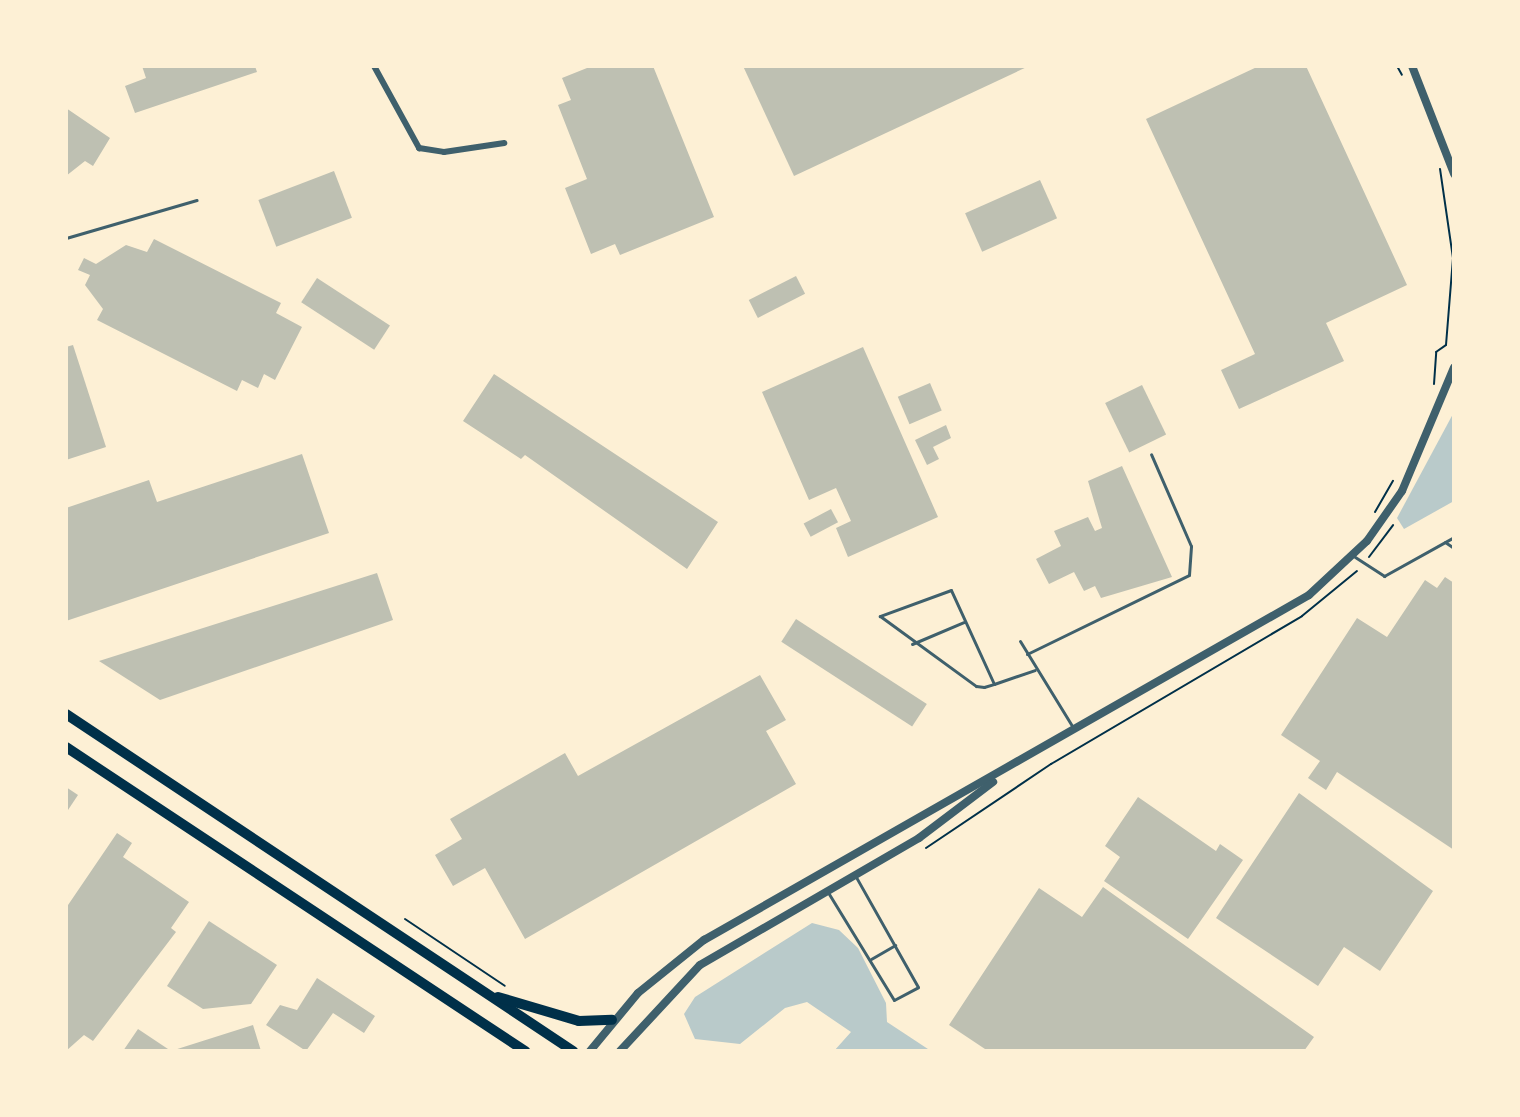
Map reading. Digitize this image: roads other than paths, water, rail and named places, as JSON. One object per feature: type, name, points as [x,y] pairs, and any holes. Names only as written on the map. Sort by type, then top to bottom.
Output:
[{"type":"main road","points":[[66,714],[573,1051]]},
{"type":"main road","points":[[66,747],[525,1051]]},
{"type":"main road","points":[[488,994],[579,1021],[612,1020]]},
{"type":"street","points":[[374,66],[419,148],[504,143]]},
{"type":"street","points":[[1412,66],[1454,174]]},
{"type":"street","points":[[590,1051],[612,1020],[684,953],[844,859],[1009,770],[1278,617],[1353,556],[1383,517],[1425,450],[1454,367]]},
{"type":"street","points":[[620,1051],[700,965],[855,875],[1009,770]]},
{"type":"street","points":[[844,859],[855,875]]},
{"type":"street","points":[[817,875],[827,891]]},
{"type":"lane","points":[[66,238],[197,200]]},
{"type":"lane","points":[[1027,654],[1189,575],[1191,546],[1151,454]]},
{"type":"lane","points":[[1353,556],[1363,565],[1390,575],[1454,537]]},
{"type":"lane","points":[[1445,542],[1454,548]]},
{"type":"lane","points":[[994,684],[947,588],[880,616],[912,644],[976,686],[994,684],[1035,670]]},
{"type":"lane","points":[[912,644],[966,622]]},
{"type":"lane","points":[[1020,641],[1035,670],[1076,732]]},
{"type":"lane","points":[[827,891],[894,1000],[918,987],[855,875]]},
{"type":"lane","points":[[871,959],[895,945]]}]
